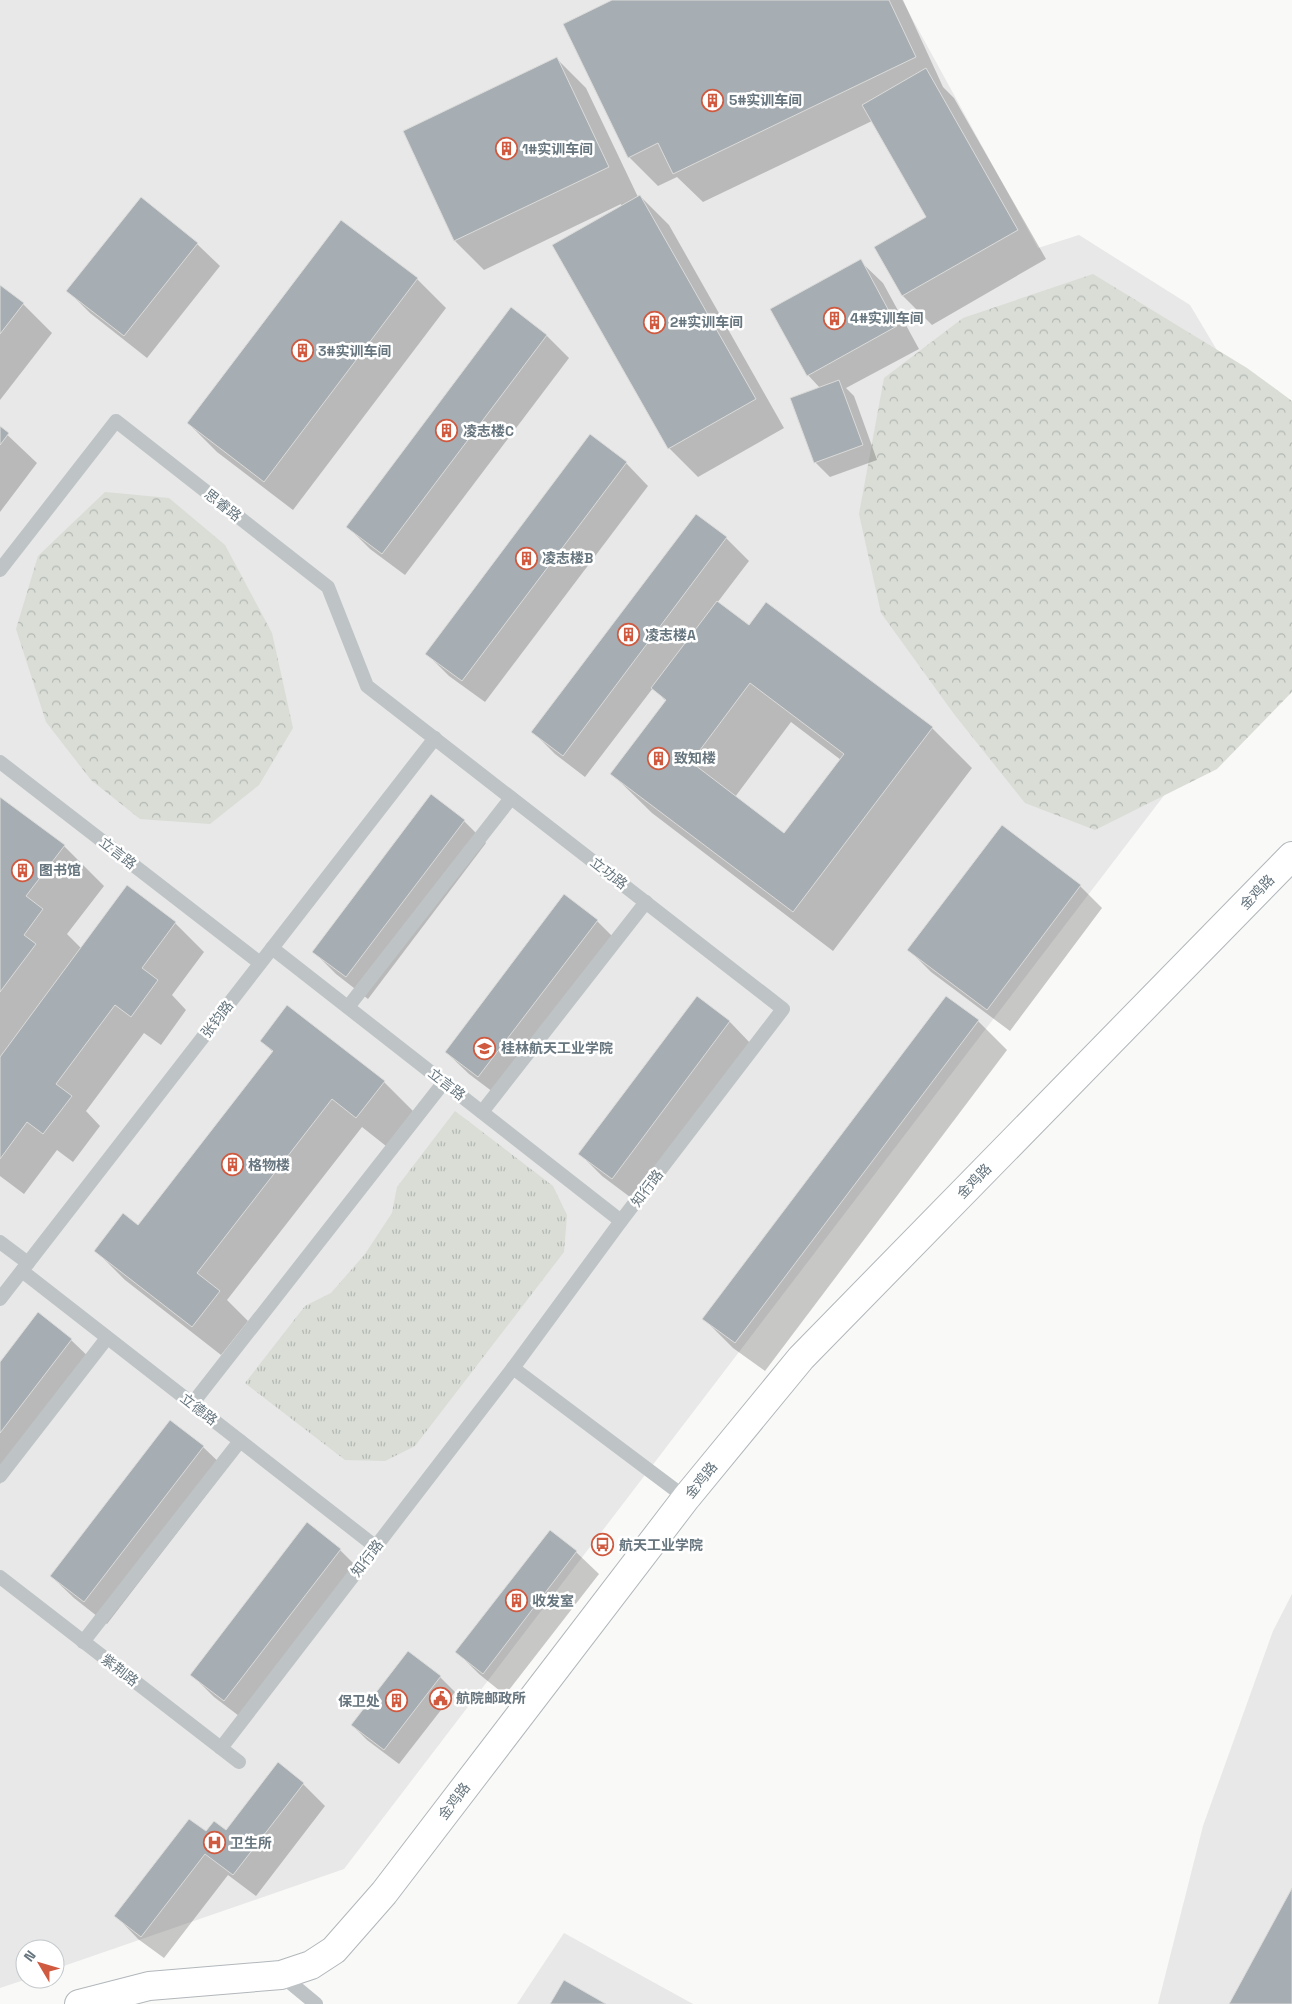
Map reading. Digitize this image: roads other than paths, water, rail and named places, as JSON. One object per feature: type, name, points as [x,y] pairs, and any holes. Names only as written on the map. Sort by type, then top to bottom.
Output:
[{"type":"main road","name":"金鸡路","points":[[79,2004],[149,1986],[281,1975],[311,1965],[334,1950],[378,1900],[686,1498],[801,1358],[1292,856]]},
{"type":"lane","name":"思睿路","points":[[0,570],[116,421],[328,587],[368,686],[435,738]]},
{"type":"lane","name":"立功路","points":[[435,738],[783,1008]]},
{"type":"lane","name":"张钧路","points":[[0,1299],[435,738]]},
{"type":"lane","name":"立言路","points":[[0,762],[260,963]]},
{"type":"lane","points":[[348,1007],[511,798]]},
{"type":"lane","points":[[482,1112],[646,902]]},
{"type":"lane","name":"立言路","points":[[272,948],[621,1221]]},
{"type":"lane","name":"知行路","points":[[221,1748],[513,1368],[621,1221],[783,1008]]},
{"type":"lane","points":[[192,1404],[444,1082]]},
{"type":"lane","name":"立德路","points":[[0,1242],[25,1267],[107,1338],[376,1547]]},
{"type":"lane","points":[[0,1476],[107,1338]]},
{"type":"lane","points":[[513,1368],[686,1498]]},
{"type":"lane","points":[[83,1642],[240,1441]]},
{"type":"lane","name":"紫荆路","points":[[0,1577],[239,1762]]},
{"type":"lane","points":[[281,1975],[316,2004]]},
{"type":"place","name":"5#实训车间","points":[[713,100]]},
{"type":"place","name":"1#实训车间","points":[[506,149]]},
{"type":"place","name":"4#实训车间","points":[[834,318]]},
{"type":"place","name":"2#实训车间","points":[[654,322]]},
{"type":"place","name":"3#实训车间","points":[[302,351]]},
{"type":"place","name":"凌志楼C","points":[[447,431]]},
{"type":"place","name":"凌志楼B","points":[[526,558]]},
{"type":"place","name":"凌志楼A","points":[[629,635]]},
{"type":"place","name":"致知楼","points":[[658,758]]},
{"type":"place","name":"图书馆","points":[[23,870]]},
{"type":"place","name":"桂林航天工业学院","points":[[485,1048]]},
{"type":"place","name":"格物楼","points":[[232,1165]]},
{"type":"place","name":"航天工业学院","points":[[603,1545]]},
{"type":"place","name":"收发室","points":[[516,1601]]},
{"type":"place","name":"航院邮政所","points":[[440,1698]]},
{"type":"place","name":"保卫处","points":[[396,1701]]},
{"type":"place","name":"卫生所","points":[[214,1843]]}]
